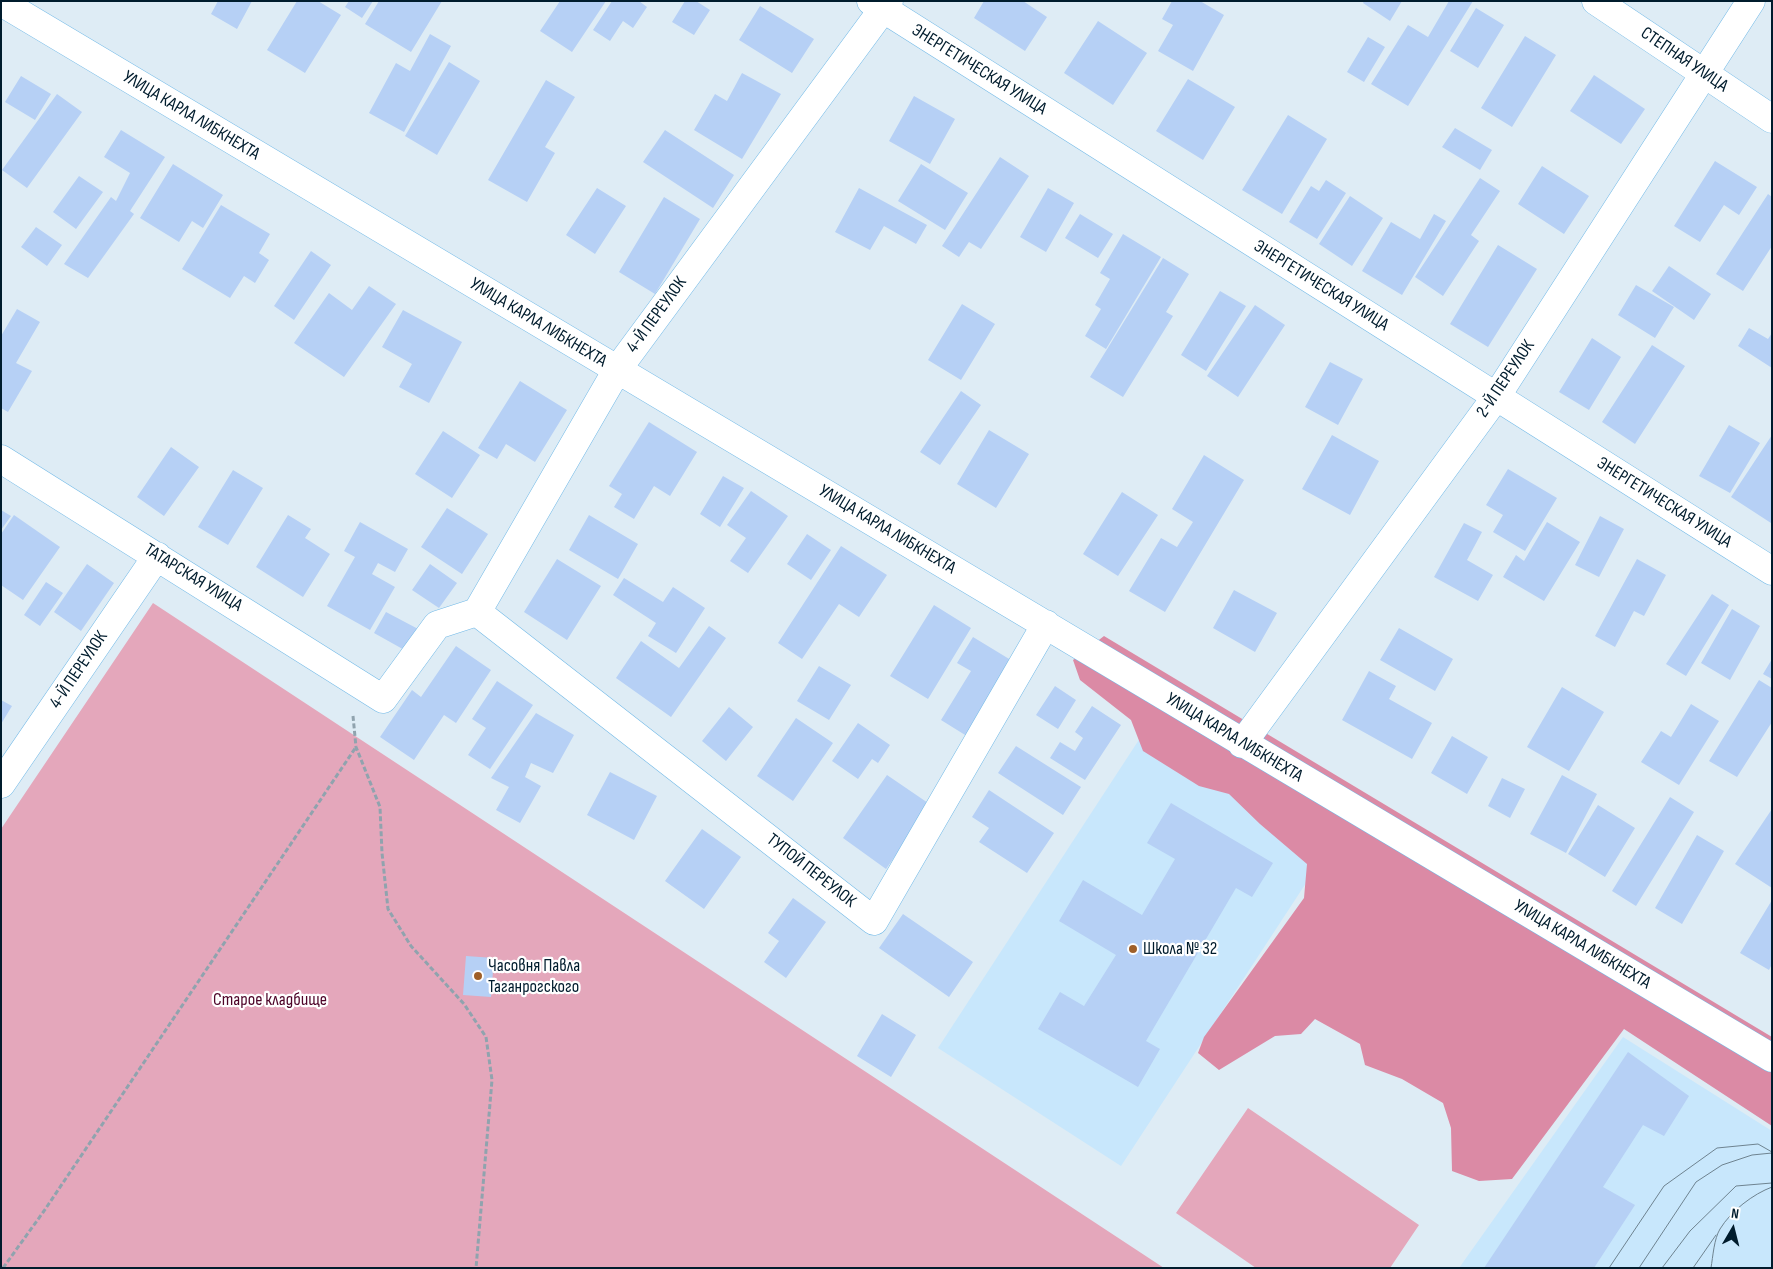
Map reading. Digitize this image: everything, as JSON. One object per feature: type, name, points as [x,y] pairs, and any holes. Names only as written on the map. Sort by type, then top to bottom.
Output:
[{"type":"street","name":"СТЕПНАЯ УЛИЦА","points":[[1596,1],[1772,119]]},
{"type":"street","name":"2-Й ПЕРЕУЛОК","points":[[1242,744],[1496,397],[1751,1]]},
{"type":"street","name":"УЛИЦА КАРЛА ЛИБКНЕХТА","points":[[1,2],[1046,624],[1242,744],[1772,1058]]},
{"type":"street","name":"4-Й ПЕРЕУЛОК","points":[[477,612],[617,370],[881,4]]},
{"type":"street","name":"ЭНЕРГЕТИЧЕСКАЯ УЛИЦА","points":[[881,4],[1772,571]]},
{"type":"street","name":"ТАТАРСКАЯ УЛИЦА","points":[[1,459],[384,699],[437,625],[477,612]]},
{"type":"street","name":"4-Й ПЕРЕУЛОК","points":[[1,784],[157,556]]},
{"type":"street","name":"ТУПОЙ ПЕРЕУЛОК","points":[[477,612],[874,921],[1046,624]]},
{"type":"path","points":[[360,684],[352,711],[356,747],[380,807],[382,854],[388,909],[411,946],[464,1004],[486,1037],[492,1080],[476,1268]]},
{"type":"path","points":[[2,1268],[49,1202],[356,747]]},
{"type":"shaded area","points":[[1104,636],[1772,1037],[1772,1126],[1624,1029],[1512,1179],[1479,1181],[1452,1171],[1451,1128],[1443,1103],[1402,1079],[1365,1065],[1360,1044],[1315,1019],[1301,1034],[1275,1036],[1219,1070],[1198,1053],[1204,1037],[1304,898],[1307,864],[1260,824],[1229,794],[1199,786],[1143,751],[1131,720],[1080,680],[1073,660]]},
{"type":"shaded area","name":"Школа № 32","points":[[1144,732],[1327,851],[1121,1166],[938,1048]]},
{"type":"shaded area","points":[[1623,1037],[1772,1131],[1772,1268],[1459,1268]]},
{"type":"green space","name":"Старое кладбище","points":[[153,603],[1164,1268],[1,1268],[1,829]]},
{"type":"green space","points":[[1248,1108],[1419,1225],[1390,1268],[1256,1268],[1176,1213]]},
{"type":"building","points":[[218,1],[252,1],[237,29],[211,14]]},
{"type":"building","points":[[297,1],[318,1],[341,15],[305,73],[267,50]]},
{"type":"building","points":[[349,1],[373,1],[362,18],[345,7]]},
{"type":"building","points":[[379,1],[442,1],[411,52],[365,24]]},
{"type":"building","points":[[560,1],[606,1],[572,52],[540,31]]},
{"type":"building","points":[[612,1],[639,1],[647,7],[633,28],[623,21],[610,41],[593,30]]},
{"type":"building","points":[[685,1],[696,1],[710,10],[694,35],[672,22]]},
{"type":"building","points":[[984,1],[1023,1],[1047,17],[1025,51],[974,18]]},
{"type":"building","points":[[1172,1],[1200,1],[1224,15],[1193,71],[1158,51],[1173,25],[1162,19]]},
{"type":"building","points":[[1364,1],[1402,1],[1390,21],[1363,3]]},
{"type":"building","points":[[1449,1],[1473,1],[1408,106],[1371,84],[1408,25],[1428,37]]},
{"type":"building","points":[[760,6],[814,39],[792,73],[739,40]]},
{"type":"building","points":[[1476,8],[1504,25],[1478,68],[1450,51]]},
{"type":"building","points":[[1098,21],[1147,53],[1113,105],[1064,73]]},
{"type":"building","points":[[430,34],[451,46],[404,132],[369,113],[396,63],[410,71]]},
{"type":"building","points":[[1525,36],[1556,55],[1512,127],[1481,108]]},
{"type":"building","points":[[1368,37],[1385,47],[1364,82],[1347,72]]},
{"type":"building","points":[[449,62],[480,81],[437,155],[405,136]]},
{"type":"building","points":[[742,73],[781,94],[742,159],[694,130],[715,94],[727,101]]},
{"type":"building","points":[[1594,75],[1645,109],[1621,144],[1570,111]]},
{"type":"building","points":[[21,76],[51,94],[35,120],[5,102]]},
{"type":"building","points":[[1188,79],[1235,107],[1203,160],[1156,131]]},
{"type":"building","points":[[546,80],[575,97],[545,147],[555,153],[527,202],[488,180]]},
{"type":"building","points":[[57,94],[82,112],[27,188],[2,170]]},
{"type":"building","points":[[914,96],[955,119],[930,164],[889,141]]},
{"type":"building","points":[[1288,115],[1327,139],[1282,214],[1242,190]]},
{"type":"building","points":[[1455,128],[1492,150],[1480,170],[1442,147]]},
{"type":"building","points":[[121,130],[165,157],[130,211],[134,214],[88,278],[64,264],[111,197],[116,201],[130,173],[104,157]]},
{"type":"building","points":[[665,130],[734,175],[713,208],[643,162]]},
{"type":"building","points":[[1000,157],[1029,176],[981,249],[969,242],[959,257],[942,246]]},
{"type":"building","points":[[1715,161],[1757,187],[1739,215],[1724,205],[1700,242],[1674,226]]},
{"type":"building","points":[[173,164],[223,195],[203,228],[192,221],[179,242],[140,218]]},
{"type":"building","points":[[921,164],[968,193],[945,230],[898,201]]},
{"type":"building","points":[[1542,166],[1589,196],[1564,234],[1518,204]]},
{"type":"building","points":[[79,176],[103,192],[76,229],[53,212]]},
{"type":"building","points":[[1480,178],[1500,191],[1471,235],[1479,241],[1443,296],[1415,277]]},
{"type":"building","points":[[1326,180],[1346,193],[1317,239],[1289,222],[1311,186],[1319,191]]},
{"type":"building","points":[[597,188],[626,206],[595,254],[566,235]]},
{"type":"building","points":[[859,188],[927,225],[916,244],[884,226],[870,250],[835,232]]},
{"type":"building","points":[[1048,188],[1074,203],[1046,252],[1020,237]]},
{"type":"building","points":[[1768,194],[1772,197],[1772,246],[1743,291],[1716,274]]},
{"type":"building","points":[[1350,196],[1383,218],[1352,266],[1319,244]]},
{"type":"building","points":[[664,197],[700,219],[655,294],[619,272]]},
{"type":"building","points":[[221,205],[270,234],[259,253],[269,260],[255,283],[244,276],[230,298],[182,269]]},
{"type":"building","points":[[1080,214],[1113,234],[1098,258],[1065,238]]},
{"type":"building","points":[[1434,214],[1446,221],[1402,295],[1362,271],[1391,222],[1420,239]]},
{"type":"building","points":[[36,227],[62,245],[47,266],[21,247]]},
{"type":"building","points":[[1123,234],[1161,257],[1106,349],[1085,336],[1101,309],[1095,305],[1110,279],[1100,273]]},
{"type":"building","points":[[1498,245],[1537,269],[1488,347],[1450,324]]},
{"type":"building","points":[[311,251],[331,265],[294,320],[274,306]]},
{"type":"building","points":[[1163,258],[1189,274],[1166,312],[1173,316],[1123,397],[1090,377]]},
{"type":"building","points":[[1669,266],[1711,294],[1694,320],[1652,291]]},
{"type":"building","points":[[1636,285],[1674,307],[1655,338],[1618,315]]},
{"type":"building","points":[[369,286],[396,304],[344,377],[294,343],[329,293],[352,310]]},
{"type":"building","points":[[1220,291],[1246,306],[1206,371],[1181,355]]},
{"type":"building","points":[[962,304],[995,324],[961,380],[928,360]]},
{"type":"building","points":[[1255,305],[1285,325],[1238,397],[1207,376]]},
{"type":"building","points":[[17,309],[40,322],[16,363],[32,371],[8,412],[1,408],[1,336]]},
{"type":"building","points":[[403,310],[462,342],[429,403],[399,387],[412,364],[382,347]]},
{"type":"building","points":[[1749,328],[1768,339],[1772,333],[1772,368],[1738,346]]},
{"type":"building","points":[[1592,338],[1621,357],[1589,410],[1559,392]]},
{"type":"building","points":[[1652,345],[1685,366],[1635,444],[1602,422]]},
{"type":"building","points":[[1330,362],[1363,379],[1338,425],[1305,407]]},
{"type":"building","points":[[520,381],[567,410],[535,462],[506,444],[497,459],[478,448]]},
{"type":"building","points":[[961,391],[981,405],[940,465],[920,452]]},
{"type":"building","points":[[649,422],[697,452],[670,496],[654,486],[634,519],[614,507],[622,494],[609,486]]},
{"type":"building","points":[[1729,425],[1760,443],[1730,493],[1699,476]]},
{"type":"building","points":[[989,430],[1029,454],[996,508],[957,484]]},
{"type":"building","points":[[443,431],[480,455],[452,498],[415,474]]},
{"type":"building","points":[[1332,435],[1379,461],[1350,515],[1302,489]]},
{"type":"building","points":[[1772,435],[1772,521],[1771,523],[1731,497]]},
{"type":"building","points":[[171,447],[199,467],[164,516],[137,497]]},
{"type":"building","points":[[1204,455],[1244,480],[1165,612],[1129,591],[1161,538],[1177,547],[1193,522],[1172,509]]},
{"type":"building","points":[[1508,469],[1557,498],[1525,551],[1493,532],[1503,515],[1486,505]]},
{"type":"building","points":[[233,470],[263,488],[228,545],[198,527]]},
{"type":"building","points":[[723,476],[744,488],[720,527],[700,514]]},
{"type":"building","points":[[751,491],[788,516],[748,573],[730,561],[746,538],[727,525]]},
{"type":"building","points":[[1122,492],[1158,515],[1118,576],[1083,554]]},
{"type":"building","points":[[447,508],[488,534],[462,574],[421,547]]},
{"type":"building","points":[[1,510],[11,516],[1,530]]},
{"type":"building","points":[[14,515],[60,547],[23,600],[1,585],[1,534]]},
{"type":"building","points":[[288,515],[311,529],[305,538],[330,554],[303,597],[256,567]]},
{"type":"building","points":[[589,515],[638,544],[618,579],[569,550]]},
{"type":"building","points":[[1600,516],[1624,529],[1599,577],[1575,565]]},
{"type":"building","points":[[360,522],[408,549],[395,572],[378,563],[372,574],[395,587],[370,630],[327,606],[355,557],[344,551]]},
{"type":"building","points":[[1547,522],[1580,542],[1544,601],[1503,577],[1516,555],[1524,561]]},
{"type":"building","points":[[1464,523],[1482,532],[1467,560],[1493,575],[1478,601],[1434,577]]},
{"type":"building","points":[[807,534],[831,550],[811,580],[787,564]]},
{"type":"building","points":[[841,546],[887,575],[859,617],[839,604],[802,659],[778,643]]},
{"type":"building","points":[[557,559],[601,586],[567,640],[524,612]]},
{"type":"building","points":[[1637,559],[1666,575],[1644,616],[1634,611],[1615,647],[1595,636]]},
{"type":"building","points":[[87,564],[114,583],[81,631],[54,612]]},
{"type":"building","points":[[430,564],[457,583],[439,608],[412,590]]},
{"type":"building","points":[[624,578],[663,602],[673,587],[705,608],[676,653],[648,636],[656,623],[613,595]]},
{"type":"building","points":[[46,582],[63,593],[40,626],[24,615]]},
{"type":"building","points":[[1234,590],[1277,613],[1255,652],[1213,628]]},
{"type":"building","points":[[1712,594],[1729,605],[1686,676],[1666,664]]},
{"type":"building","points":[[934,605],[971,628],[928,699],[890,676]]},
{"type":"building","points":[[1732,609],[1760,626],[1730,680],[1701,663]]},
{"type":"building","points":[[386,612],[420,630],[408,652],[374,633]]},
{"type":"building","points":[[709,626],[726,638],[671,717],[616,678],[641,641],[679,668]]},
{"type":"building","points":[[1399,628],[1453,659],[1435,691],[1380,660]]},
{"type":"building","points":[[973,637],[1024,668],[978,743],[941,720],[971,671],[957,663]]},
{"type":"building","points":[[456,646],[491,670],[456,723],[444,715],[414,760],[380,737],[412,690],[421,697]]},
{"type":"building","points":[[1772,659],[1772,679],[1763,674]]},
{"type":"building","points":[[819,666],[851,685],[829,720],[797,701]]},
{"type":"building","points":[[1369,671],[1396,686],[1389,699],[1432,723],[1412,759],[1342,720]]},
{"type":"building","points":[[1759,680],[1772,688],[1772,722],[1737,777],[1709,761]]},
{"type":"building","points":[[497,681],[533,705],[490,769],[468,755],[486,728],[472,719]]},
{"type":"building","points":[[1055,686],[1076,700],[1058,729],[1036,715]]},
{"type":"building","points":[[1562,687],[1604,712],[1569,771],[1527,747]]},
{"type":"building","points":[[1,700],[12,706],[1,724]]},
{"type":"building","points":[[1691,704],[1719,721],[1679,785],[1641,762],[1661,731],[1671,737]]},
{"type":"building","points":[[1092,706],[1121,725],[1085,780],[1050,758],[1060,742],[1075,751],[1083,738],[1075,732]]},
{"type":"building","points":[[729,707],[753,727],[726,761],[702,741]]},
{"type":"building","points":[[536,713],[574,735],[553,773],[531,763],[525,777],[541,786],[520,823],[496,810],[509,787],[491,778]]},
{"type":"building","points":[[796,718],[833,743],[793,801],[757,776]]},
{"type":"building","points":[[858,723],[890,745],[878,763],[872,759],[858,779],[832,761]]},
{"type":"building","points":[[1452,736],[1488,757],[1467,794],[1431,773]]},
{"type":"building","points":[[1016,746],[1081,787],[1063,815],[998,773]]},
{"type":"building","points":[[610,772],[657,796],[634,840],[587,815]]},
{"type":"building","points":[[887,775],[931,805],[886,869],[843,838]]},
{"type":"building","points":[[1562,775],[1597,794],[1566,853],[1530,834]]},
{"type":"building","points":[[1502,778],[1525,789],[1510,818],[1488,806]]},
{"type":"building","points":[[989,790],[1054,833],[1027,873],[979,842],[989,828],[972,817]]},
{"type":"building","points":[[1670,797],[1694,812],[1636,906],[1612,891]]},
{"type":"building","points":[[1171,803],[1273,863],[1252,897],[1236,888],[1146,1041],[1160,1049],[1138,1087],[1038,1029],[1060,992],[1084,1006],[1116,955],[1059,921],[1083,880],[1142,915],[1175,859],[1147,843]]},
{"type":"building","points":[[1598,805],[1635,828],[1605,877],[1568,854]]},
{"type":"building","points":[[1772,809],[1772,888],[1735,864]]},
{"type":"building","points":[[702,829],[741,857],[704,909],[665,881]]},
{"type":"building","points":[[1697,835],[1724,851],[1682,924],[1655,908]]},
{"type":"building","points":[[793,898],[826,922],[786,978],[764,962],[779,941],[768,933]]},
{"type":"building","points":[[1772,900],[1772,964],[1769,970],[1740,953]]},
{"type":"building","points":[[903,914],[973,962],[949,997],[879,948]]},
{"type":"building","name":"Часовня Павла Таганрогского","points":[[466,956],[494,958],[491,997],[463,995]]},
{"type":"building","points":[[882,1014],[916,1035],[891,1077],[857,1056]]},
{"type":"building","points":[[1628,1052],[1689,1096],[1664,1136],[1643,1125],[1603,1187],[1635,1205],[1594,1268],[1484,1268]]},
{"type":"tram line","points":[[1609,1268],[1664,1186],[1717,1148],[1758,1144],[1772,1152]]},
{"type":"tram line","points":[[1639,1268],[1696,1182],[1722,1165],[1752,1155],[1772,1153]]},
{"type":"tram line","points":[[1662,1268],[1690,1231],[1736,1186],[1772,1183]]},
{"type":"tram line","points":[[1711,1268],[1716,1238],[1725,1222],[1743,1204],[1757,1194],[1772,1187]]},
{"type":"tram line","points":[[1693,1268],[1716,1235]]},
{"type":"place","name":"Школа № 32","points":[[1133,949]]},
{"type":"place","name":"Часовня Павла Таганрогского","points":[[478,976]]}]
